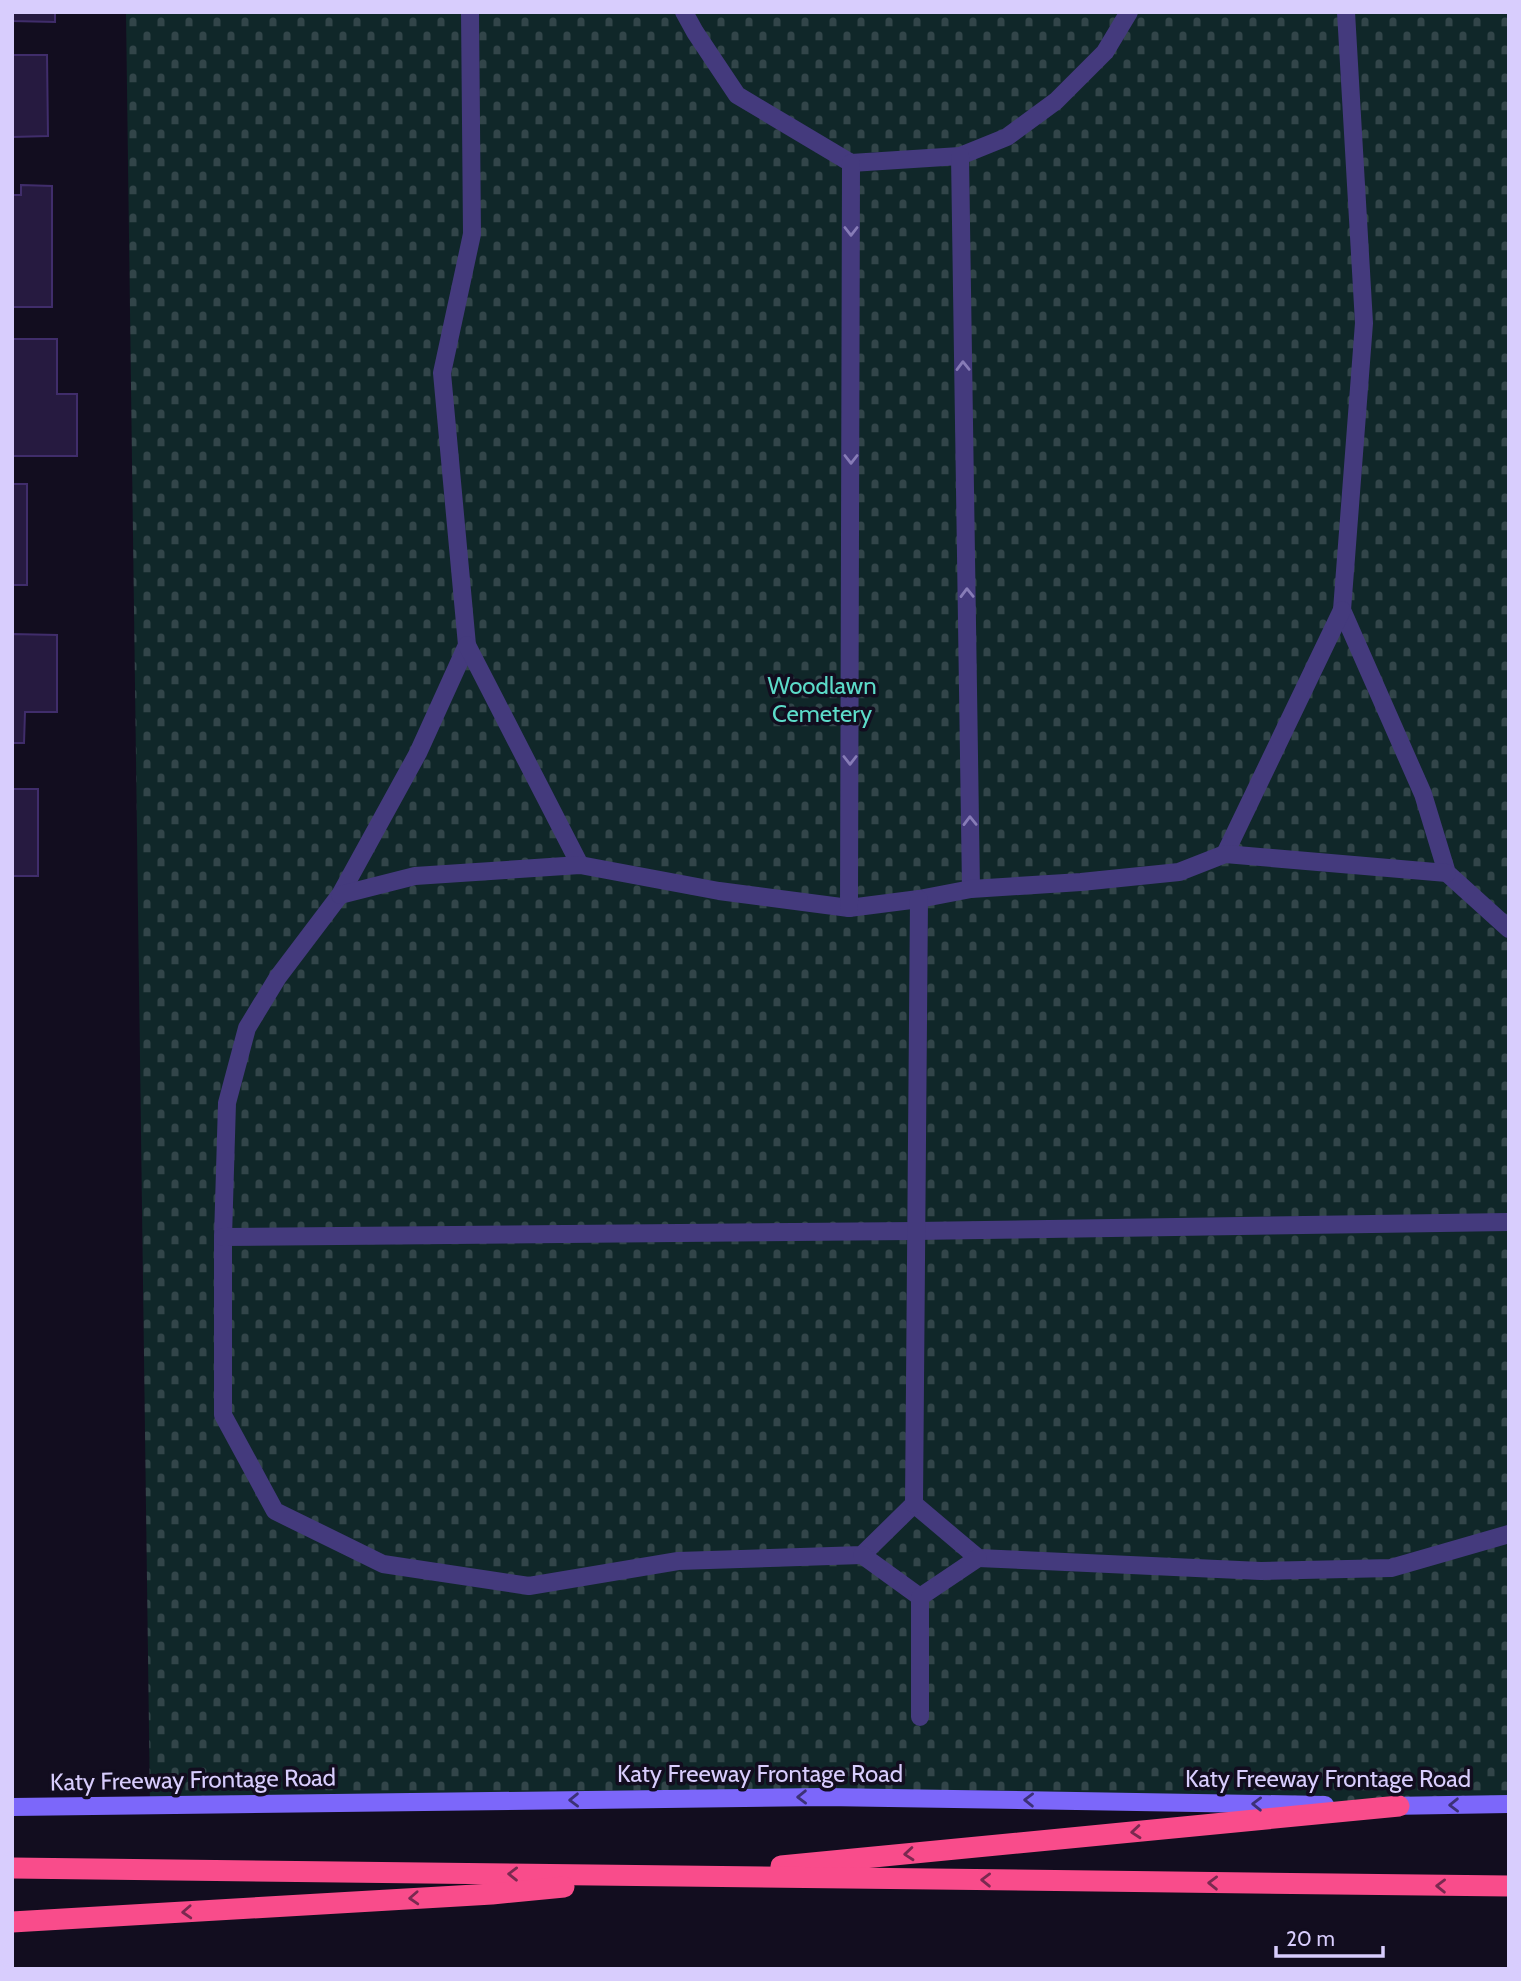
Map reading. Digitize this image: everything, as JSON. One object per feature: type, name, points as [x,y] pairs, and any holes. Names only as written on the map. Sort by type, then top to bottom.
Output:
[{"type":"highway","points":[[12,1922],[492,1894],[1399,1807]]},
{"type":"highway","points":[[12,1868],[1509,1886]]},
{"type":"main road","name":"Katy Freeway Frontage Road","points":[[12,1807],[825,1797],[1399,1807],[1509,1804]]},
{"type":"lane","points":[[470,12],[472,234],[443,373],[467,645],[580,865]]},
{"type":"lane","points":[[684,12],[737,95],[851,163],[960,156],[1007,137],[1056,101],[1105,52],[1129,12]]},
{"type":"lane","points":[[1225,854],[1342,610],[1364,323],[1346,12]]},
{"type":"lane","points":[[960,156],[971,889]]},
{"type":"lane","points":[[849,908],[851,163]]},
{"type":"lane","points":[[1342,610],[1423,794],[1447,873],[1509,929]]},
{"type":"lane","points":[[467,645],[418,753],[340,895],[278,977],[247,1028],[227,1103],[223,1237],[223,1415],[275,1511],[383,1564],[529,1586],[678,1561],[862,1555],[920,1597]]},
{"type":"lane","points":[[340,895],[415,876],[580,865],[719,891],[849,908],[971,889],[1179,872],[1225,854],[1447,873]]},
{"type":"lane","points":[[862,1555],[914,1504],[919,899]]},
{"type":"lane","points":[[223,1237],[1509,1222]]},
{"type":"lane","points":[[914,1504],[978,1559]]},
{"type":"lane","points":[[920,1597],[978,1559],[1261,1572],[1391,1568],[1509,1534]]},
{"type":"lane","points":[[920,1597],[920,1717]]},
{"type":"green space","name":"Woodlawn Cemetery","points":[[126,12],[1509,12],[1509,1802],[150,1805]]},
{"type":"building","points":[[12,12],[55,12],[55,22],[12,21]]},
{"type":"building","points":[[12,55],[47,55],[48,136],[12,137]]},
{"type":"building","points":[[21,185],[52,186],[52,307],[12,307],[12,195],[21,195]]},
{"type":"building","points":[[12,339],[57,339],[57,394],[77,394],[77,456],[12,456]]},
{"type":"building","points":[[12,484],[27,484],[27,585],[12,585]]},
{"type":"building","points":[[12,634],[57,635],[57,712],[25,712],[24,743],[12,743]]},
{"type":"building","points":[[12,789],[38,789],[38,876],[12,876]]}]
